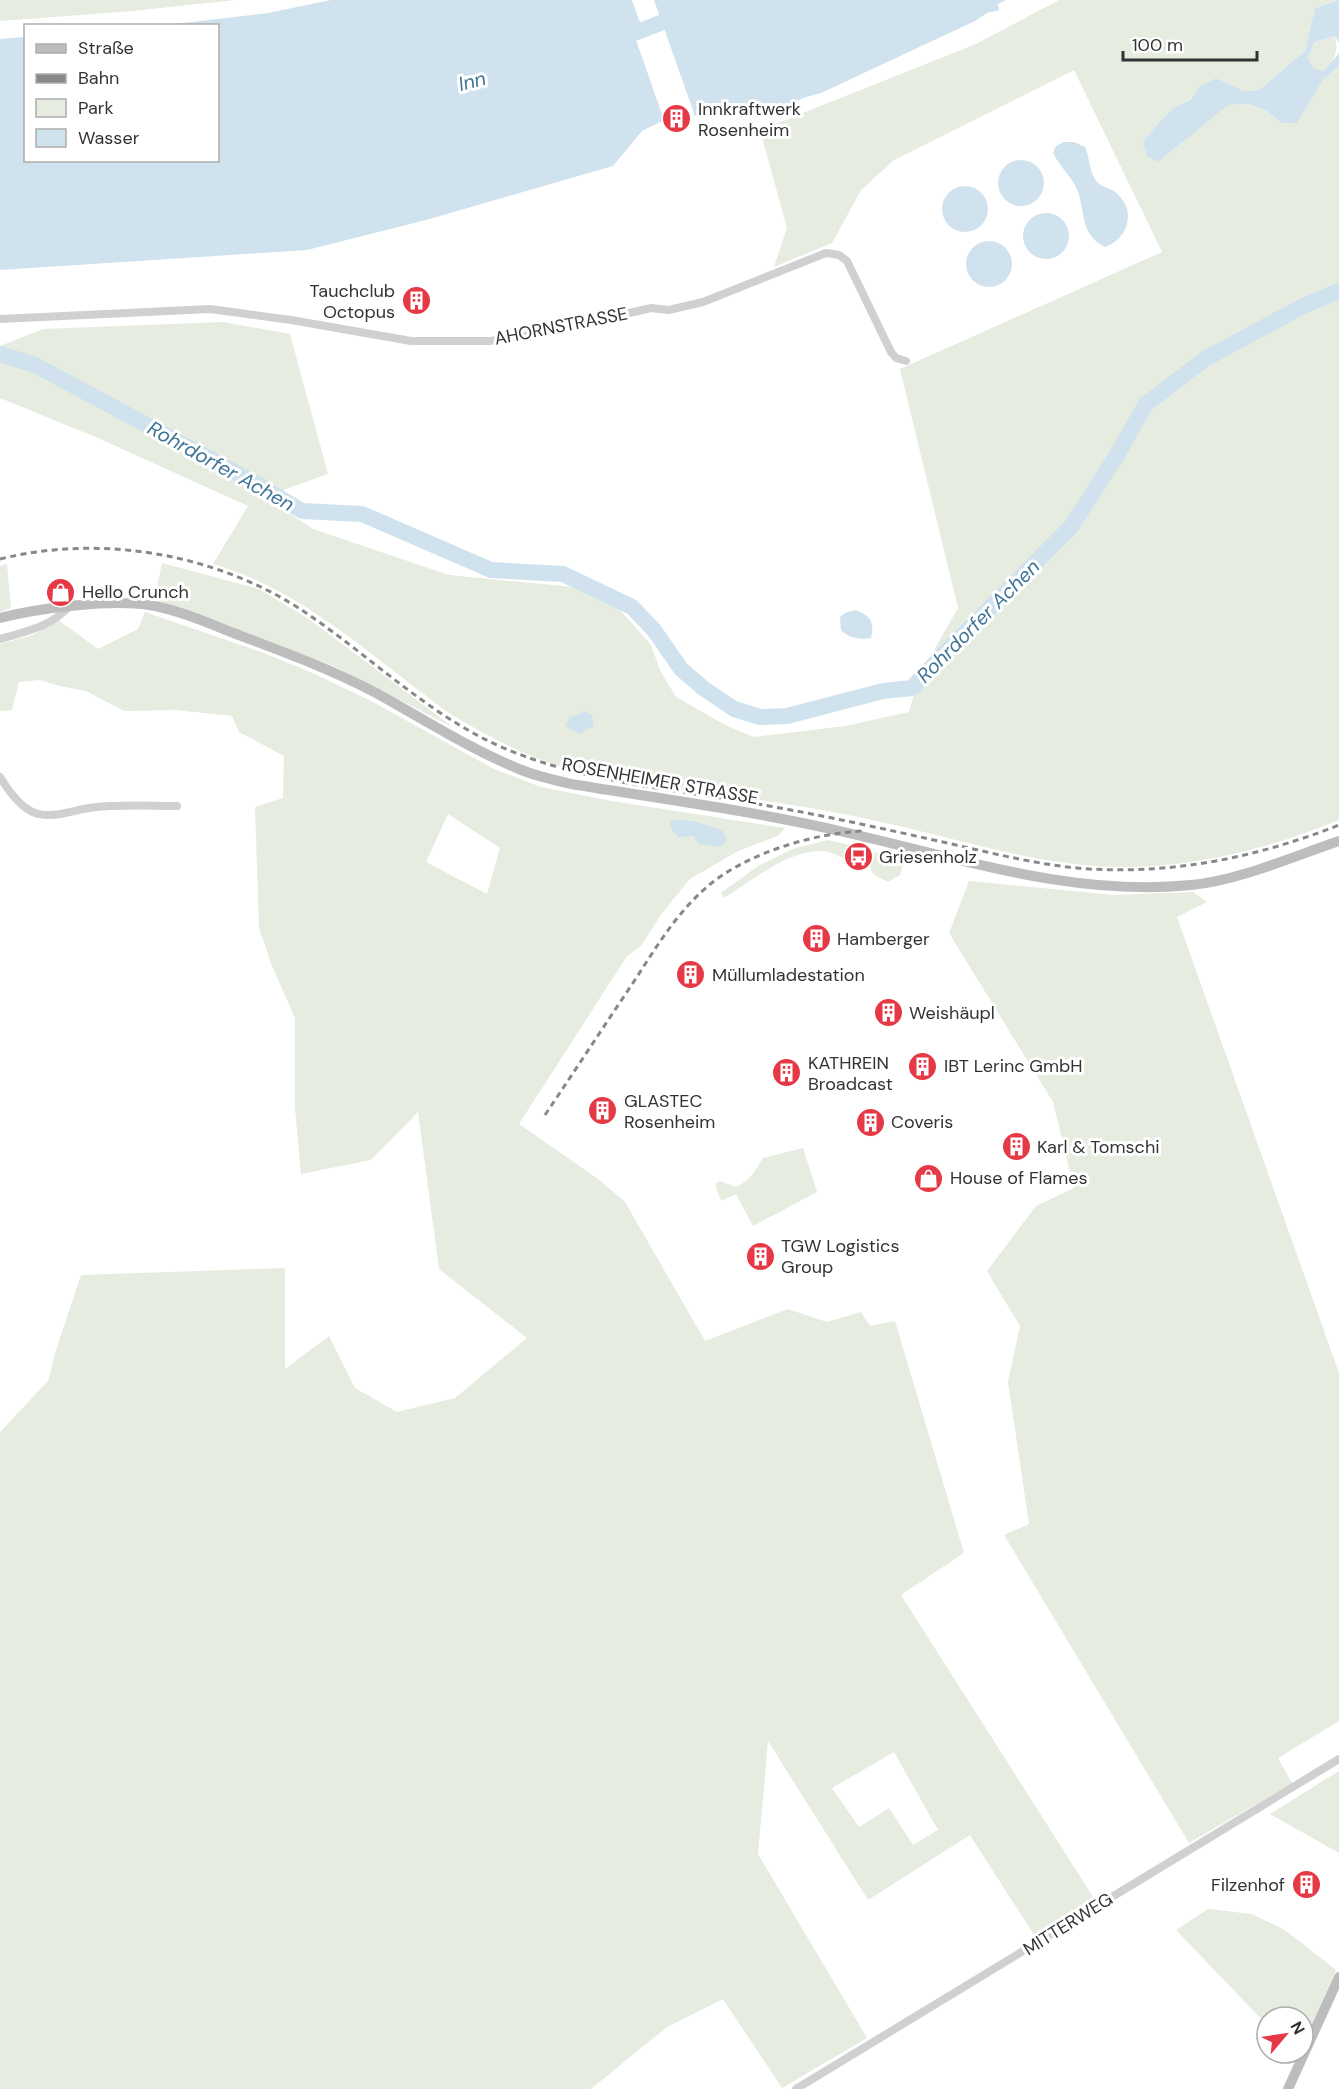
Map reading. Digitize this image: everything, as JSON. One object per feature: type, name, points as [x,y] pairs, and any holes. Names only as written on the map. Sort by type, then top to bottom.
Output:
[{"type":"main road","name":"ROSENHEIMER STRASSE","points":[[0,618],[17,613],[69,607],[119,603],[149,605],[212,625],[353,681],[495,759],[541,777],[793,821],[987,868],[1048,880],[1127,886],[1193,885],[1231,877],[1339,842]]},
{"type":"main road","points":[[1288,2089],[1339,1977]]},
{"type":"street","name":"AHORNSTRASSE","points":[[0,320],[210,309],[291,320],[411,341],[490,341],[543,333],[651,308],[669,310],[703,302],[798,263],[826,253],[833,253],[847,261],[891,352],[896,358],[906,361]]},
{"type":"street","points":[[0,639],[42,627],[57,620],[69,607]]},
{"type":"street","points":[[0,777],[6,787],[22,803],[31,811],[41,815],[90,808],[177,806]]},
{"type":"street","name":"MITTERWEG","points":[[796,2089],[1339,1759]]},
{"type":"green space","points":[[0,0],[235,0],[133,11],[0,21]]},
{"type":"green space","points":[[1059,0],[1339,0],[1315,8],[1305,51],[1259,90],[1244,91],[1216,78],[1200,86],[1191,98],[1173,108],[1158,162],[1227,105],[1248,104],[1266,110],[1281,123],[1297,123],[1323,80],[1339,66],[1339,820],[1314,830],[1210,859],[1156,866],[1095,866],[1028,857],[838,813],[628,780],[553,764],[508,746],[452,715],[309,609],[246,576],[213,564],[248,506],[98,438],[0,398],[0,346],[43,329],[223,322],[290,334],[328,474],[264,497],[313,529],[449,575],[573,587],[620,610],[651,645],[660,670],[676,697],[725,725],[754,737],[845,726],[909,712],[919,676],[958,608],[900,369],[1162,252],[1074,70],[894,160],[861,190],[832,243],[774,267],[787,228],[760,130],[976,44]]},
{"type":"green space","points":[[1335,36],[1336,51],[1330,63],[1324,71],[1313,68],[1308,58],[1314,42]]},
{"type":"green space","points":[[162,563],[259,589],[309,619],[454,728],[338,668],[154,601]]},
{"type":"green space","points":[[7,564],[11,608],[0,612],[0,566]]},
{"type":"green space","points":[[145,612],[264,653],[373,702],[494,769],[541,787],[611,801],[785,828],[778,836],[738,851],[690,879],[662,913],[641,946],[627,956],[519,1124],[598,1179],[625,1202],[705,1341],[788,1309],[827,1322],[861,1312],[870,1326],[895,1321],[964,1553],[901,1595],[1097,1903],[1036,1938],[970,1835],[868,1900],[768,1741],[758,1854],[867,2038],[782,2088],[723,1999],[667,2027],[591,2089],[0,2089],[0,1432],[48,1381],[81,1275],[285,1268],[285,1369],[329,1336],[355,1388],[397,1412],[455,1398],[527,1338],[439,1269],[418,1112],[371,1160],[301,1174],[295,1108],[295,1018],[272,966],[259,928],[255,807],[283,798],[284,756],[239,732],[232,716],[176,710],[124,711],[86,691],[39,680],[19,682],[12,710],[0,711],[0,644],[33,635],[57,619],[98,649],[138,629]],"holes":[[[448,814],[500,848],[487,894],[426,862]],[[674,819],[694,821],[722,830],[699,844]],[[894,1752],[938,1830],[913,1845],[889,1808],[859,1827],[832,1788]]]},
{"type":"green space","points":[[828,840],[863,848],[859,865],[829,852],[816,851],[788,859],[774,866],[724,898],[721,893],[758,866],[795,848]]},
{"type":"green space","points":[[875,852],[904,861],[900,875],[888,882],[873,874],[870,866]]},
{"type":"green space","points":[[969,881],[1114,895],[1193,892],[1207,902],[1177,917],[1339,1373],[1339,1721],[1278,1758],[1292,1783],[1189,1843],[1004,1535],[1029,1524],[1008,1382],[1020,1326],[987,1271],[1036,1206],[1074,1188],[1053,1102],[949,933]]},
{"type":"green space","points":[[803,1148],[817,1192],[753,1226],[736,1194],[721,1201],[715,1184],[720,1181],[736,1187],[741,1185],[749,1179],[763,1158]]},
{"type":"green space","points":[[1339,1771],[1339,1853],[1270,1814]]},
{"type":"green space","points":[[1208,1909],[1252,1914],[1285,1930],[1336,1970],[1315,2017],[1315,2005],[1255,2005],[1255,2012],[1176,1930]]},
{"type":"water","points":[[331,0],[632,0],[645,37],[636,40],[664,120],[642,131],[613,166],[426,220],[307,250],[0,270],[0,39],[24,37],[24,162],[219,162],[219,24],[174,24],[268,13]]},
{"type":"water","points":[[654,0],[1006,0],[998,4],[999,10],[987,13],[975,21],[784,108],[728,106],[695,116]]},
{"type":"water","points":[[1339,0],[1339,43],[1335,36],[1314,42],[1308,58],[1313,68],[1324,71],[1339,53],[1339,66],[1323,80],[1297,123],[1281,123],[1266,110],[1248,104],[1228,105],[1158,162],[1147,156],[1143,141],[1173,108],[1191,99],[1200,86],[1216,78],[1244,91],[1259,90],[1305,51],[1315,8]]},
{"type":"water","points":[[1064,142],[1074,142],[1085,147],[1094,178],[1101,185],[1114,191],[1126,206],[1128,222],[1125,230],[1114,243],[1105,247],[1091,236],[1087,229],[1077,189],[1053,153],[1056,146]]},
{"type":"water","points":[[1021,160],[1030,161],[1038,166],[1043,174],[1043,192],[1038,200],[1030,205],[1021,206],[1012,205],[1004,200],[999,192],[998,183],[999,174],[1004,166],[1012,161]]},
{"type":"water","points":[[965,186],[974,187],[982,192],[987,200],[987,218],[982,226],[974,231],[965,232],[956,231],[948,226],[943,218],[942,209],[943,200],[948,192],[956,187]]},
{"type":"water","points":[[1046,213],[1055,214],[1063,219],[1068,227],[1068,245],[1063,253],[1055,258],[1046,259],[1037,258],[1029,253],[1024,245],[1023,236],[1024,227],[1029,219],[1037,214]]},
{"type":"water","points":[[989,241],[998,242],[1006,247],[1011,255],[1011,273],[1006,281],[998,286],[989,287],[980,286],[972,281],[967,273],[966,264],[967,255],[972,247],[980,242]]},
{"type":"water","points":[[855,610],[868,617],[872,623],[871,638],[854,638],[841,630],[840,617]]},
{"type":"water","points":[[584,711],[592,715],[594,726],[579,734],[565,726],[570,717]]},
{"type":"water","points":[[674,819],[694,821],[722,830],[727,840],[720,847],[699,844],[692,836],[678,837],[669,823]]},
{"type":"waterway","name":"Inn","points":[[621,38],[721,0]]},
{"type":"waterway","name":"Rohrdorfer Achen","points":[[0,354],[35,365],[257,484],[302,511],[362,514],[491,570],[563,574],[632,607],[654,630],[681,669],[703,688],[734,709],[760,717],[787,716],[883,691],[912,688],[1071,527],[1146,404],[1205,359],[1305,305],[1339,291]]},
{"type":"railway","points":[[0,559],[40,551],[81,548],[122,550],[162,555],[241,578],[278,596],[312,617],[426,703],[474,733],[532,759],[632,784],[792,810],[1022,860],[1089,869],[1153,869],[1216,861],[1278,846],[1339,825]]},
{"type":"railway","points":[[545,1115],[666,933],[685,909],[708,886],[742,864],[782,847],[824,836],[864,831]]},
{"type":"place","name":"Innkraftwerk Rosenheim","points":[[677,119]]},
{"type":"place","name":"Tauchclub Octopus","points":[[416,301]]},
{"type":"place","name":"Hello Crunch","points":[[61,592]]},
{"type":"place","name":"Griesenholz","points":[[858,857]]},
{"type":"place","name":"Hamberger","points":[[816,939]]},
{"type":"place","name":"Müllumladestation","points":[[691,975]]},
{"type":"place","name":"Weishäupl","points":[[888,1013]]},
{"type":"place","name":"IBT Lerinc GmbH","points":[[923,1066]]},
{"type":"place","name":"KATHREIN Broadcast","points":[[787,1073]]},
{"type":"place","name":"GLASTEC Rosenheim","points":[[603,1111]]},
{"type":"place","name":"Coveris","points":[[870,1122]]},
{"type":"place","name":"Karl & Tomschi","points":[[1016,1147]]},
{"type":"place","name":"House of Flames","points":[[929,1178]]},
{"type":"place","name":"TGW Logistics Group","points":[[760,1256]]},
{"type":"place","name":"Filzenhof","points":[[1306,1885]]}]
